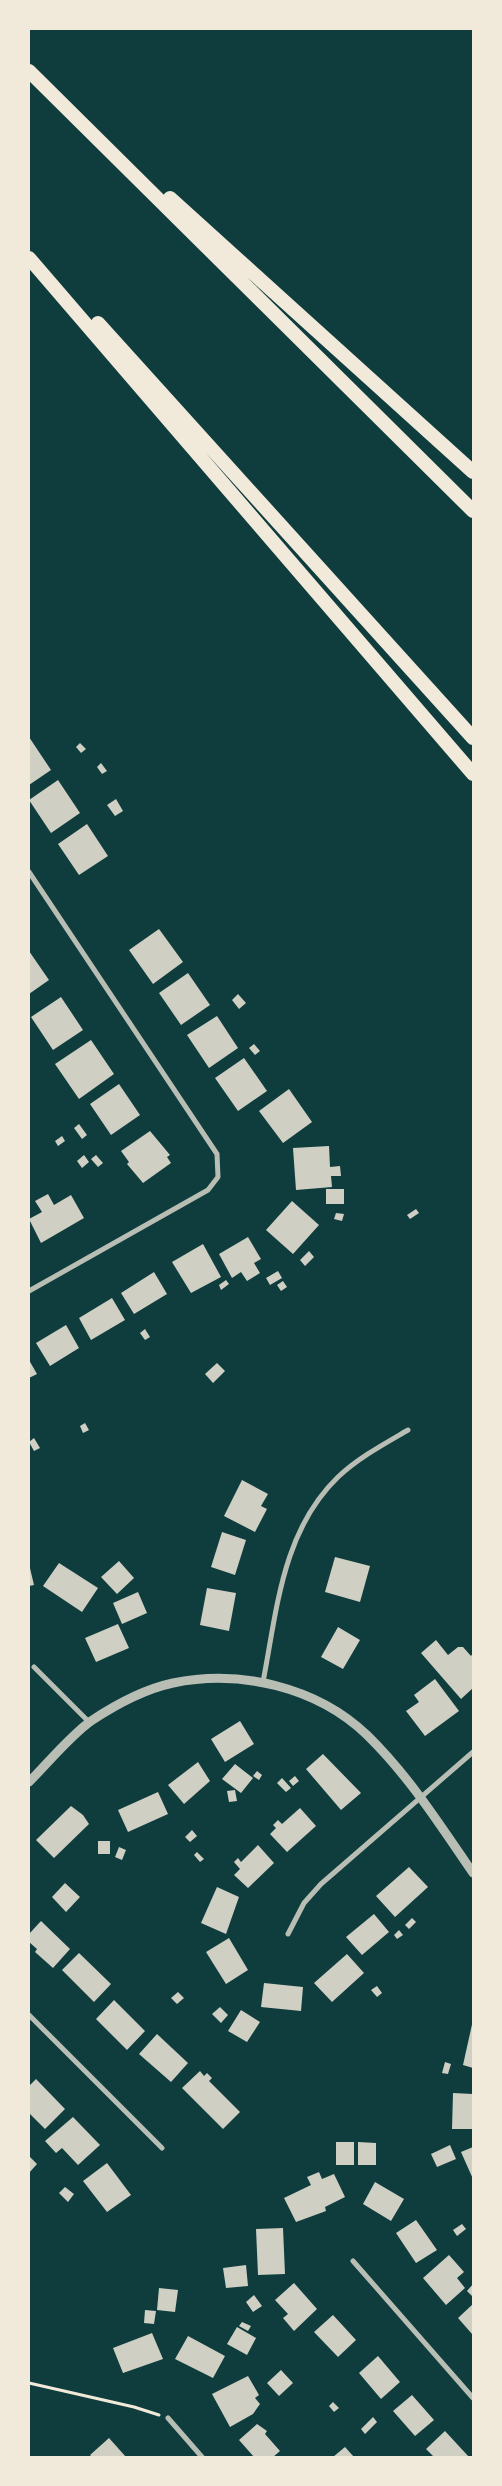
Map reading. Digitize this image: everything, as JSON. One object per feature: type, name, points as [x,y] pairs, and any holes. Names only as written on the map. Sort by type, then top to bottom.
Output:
[{"type":"highway","points":[[29,71],[473,472]]},
{"type":"highway","points":[[29,71],[473,511]]},
{"type":"highway","points":[[29,246],[473,738]]},
{"type":"highway","points":[[29,258],[473,774]]},
{"type":"street","points":[[29,872],[217,1154],[218,1177],[208,1190],[29,1291]]},
{"type":"street","points":[[263,1682],[285,1569],[297,1533],[316,1502],[339,1477],[366,1456],[408,1430]]},
{"type":"street","points":[[34,1667],[89,1722]]},
{"type":"street","points":[[29,1782],[89,1722],[144,1692],[172,1683],[218,1679],[263,1682],[316,1700],[341,1714],[366,1734],[422,1798],[473,1873]]},
{"type":"street","points":[[288,1934],[304,1903],[321,1884],[473,1752]]},
{"type":"street","points":[[29,2015],[162,2148]]},
{"type":"street","points":[[353,2261],[473,2398]]},
{"type":"street","points":[[168,2418],[202,2457]]},
{"type":"path","points":[[29,2383],[134,2407],[168,2418]]},
{"type":"building","points":[[29,737],[51,770],[29,785]]},
{"type":"building","points":[[80,743],[86,749],[81,753],[76,747]]},
{"type":"building","points":[[101,763],[107,771],[102,774],[97,767]]},
{"type":"building","points":[[58,780],[80,813],[51,833],[29,800]]},
{"type":"building","points":[[116,799],[123,811],[115,816],[107,805]]},
{"type":"building","points":[[87,824],[108,856],[79,875],[58,844]]},
{"type":"building","points":[[159,929],[183,962],[153,984],[129,950]]},
{"type":"building","points":[[29,951],[49,980],[29,994]]},
{"type":"building","points":[[188,973],[210,1005],[181,1025],[159,993]]},
{"type":"building","points":[[238,994],[246,1003],[239,1009],[232,1000]]},
{"type":"building","points":[[61,997],[83,1030],[53,1050],[31,1017]]},
{"type":"building","points":[[217,1016],[238,1048],[209,1068],[187,1035]]},
{"type":"building","points":[[91,1040],[114,1074],[79,1099],[55,1064]]},
{"type":"building","points":[[254,1044],[260,1051],[255,1055],[249,1048]]},
{"type":"building","points":[[244,1058],[267,1091],[238,1111],[215,1078]]},
{"type":"building","points":[[119,1084],[140,1115],[111,1135],[90,1104]]},
{"type":"building","points":[[289,1089],[312,1122],[283,1143],[259,1111]]},
{"type":"building","points":[[79,1124],[87,1135],[82,1139],[74,1128]]},
{"type":"building","points":[[150,1131],[170,1155],[167,1157],[171,1163],[143,1183],[127,1164],[129,1162],[121,1151]]},
{"type":"building","points":[[62,1136],[65,1141],[58,1146],[55,1141]]},
{"type":"building","points":[[329,1146],[330,1167],[340,1166],[341,1176],[331,1176],[332,1187],[296,1190],[293,1148]]},
{"type":"building","points":[[84,1155],[89,1162],[82,1168],[77,1161]]},
{"type":"building","points":[[96,1155],[103,1163],[98,1167],[91,1159]]},
{"type":"building","points":[[326,1189],[344,1189],[344,1204],[326,1204]]},
{"type":"building","points":[[48,1194],[54,1205],[71,1195],[84,1218],[41,1243],[29,1219],[42,1212],[35,1201]]},
{"type":"building","points":[[292,1201],[319,1225],[293,1254],[266,1230]]},
{"type":"building","points":[[416,1209],[419,1213],[410,1219],[407,1215]]},
{"type":"building","points":[[336,1213],[344,1214],[342,1221],[334,1219]]},
{"type":"building","points":[[248,1237],[261,1259],[254,1263],[260,1273],[247,1281],[241,1272],[232,1278],[219,1254]]},
{"type":"building","points":[[203,1244],[221,1277],[191,1293],[172,1262]]},
{"type":"building","points":[[309,1251],[314,1257],[305,1266],[300,1260]]},
{"type":"building","points":[[278,1271],[282,1278],[270,1285],[266,1278]]},
{"type":"building","points":[[154,1272],[167,1294],[134,1314],[121,1293]]},
{"type":"building","points":[[226,1280],[229,1284],[221,1290],[219,1285]]},
{"type":"building","points":[[283,1281],[287,1287],[281,1291],[277,1285]]},
{"type":"building","points":[[112,1298],[125,1320],[91,1340],[79,1318]]},
{"type":"building","points":[[66,1325],[79,1348],[50,1366],[36,1343]]},
{"type":"building","points":[[145,1329],[150,1337],[145,1340],[140,1333]]},
{"type":"building","points":[[29,1360],[37,1374],[29,1378]]},
{"type":"building","points":[[217,1363],[225,1371],[213,1383],[205,1374]]},
{"type":"building","points":[[85,1423],[89,1430],[83,1433],[80,1426]]},
{"type":"building","points":[[34,1438],[40,1448],[34,1451],[29,1442]]},
{"type":"building","points":[[242,1480],[268,1494],[261,1506],[267,1509],[255,1532],[224,1516]]},
{"type":"building","points":[[222,1532],[246,1540],[235,1575],[211,1567]]},
{"type":"building","points":[[335,1557],[370,1566],[360,1602],[325,1592]]},
{"type":"building","points":[[119,1561],[134,1578],[117,1594],[101,1577]]},
{"type":"building","points":[[59,1563],[98,1588],[82,1612],[43,1586]]},
{"type":"building","points":[[29,1564],[34,1585],[29,1586]]},
{"type":"building","points":[[207,1588],[236,1593],[229,1631],[200,1625]]},
{"type":"building","points":[[138,1592],[147,1613],[122,1624],[113,1603]]},
{"type":"building","points":[[118,1624],[129,1648],[96,1662],[85,1638]]},
{"type":"building","points":[[338,1627],[360,1640],[343,1669],[321,1657]]},
{"type":"building","points":[[436,1640],[448,1655],[458,1647],[463,1647],[471,1656],[473,1653],[473,1688],[461,1699],[421,1653]]},
{"type":"building","points":[[435,1679],[459,1711],[425,1736],[406,1711],[419,1702],[414,1695]]},
{"type":"building","points":[[240,1721],[254,1744],[225,1762],[211,1739]]},
{"type":"building","points":[[323,1754],[361,1793],[341,1810],[306,1769]]},
{"type":"building","points":[[198,1762],[210,1781],[184,1804],[168,1785]]},
{"type":"building","points":[[235,1764],[253,1778],[241,1793],[222,1779]]},
{"type":"building","points":[[257,1771],[262,1775],[259,1780],[253,1776]]},
{"type":"building","points":[[295,1776],[299,1781],[293,1786],[289,1781]]},
{"type":"building","points":[[282,1778],[291,1788],[286,1792],[277,1783]]},
{"type":"building","points":[[235,1790],[237,1801],[229,1802],[227,1791]]},
{"type":"building","points":[[158,1792],[168,1814],[128,1832],[118,1810]]},
{"type":"building","points":[[71,1806],[83,1815],[89,1824],[54,1858],[36,1840]]},
{"type":"building","points":[[300,1808],[316,1826],[287,1852],[270,1834],[276,1828],[273,1825],[278,1820],[282,1824]]},
{"type":"building","points":[[192,1830],[197,1836],[190,1842],[185,1837]]},
{"type":"building","points":[[98,1841],[110,1841],[110,1854],[98,1854]]},
{"type":"building","points":[[258,1845],[274,1863],[248,1888],[234,1875],[240,1869],[234,1862],[238,1858],[241,1862]]},
{"type":"building","points":[[119,1847],[126,1850],[122,1860],[115,1857]]},
{"type":"building","points":[[197,1852],[204,1859],[200,1862],[194,1855]]},
{"type":"building","points":[[409,1867],[428,1887],[395,1917],[376,1896]]},
{"type":"building","points":[[65,1883],[80,1897],[66,1912],[52,1897]]},
{"type":"building","points":[[217,1887],[239,1897],[226,1934],[201,1923]]},
{"type":"building","points":[[374,1914],[389,1932],[362,1955],[346,1937]]},
{"type":"building","points":[[412,1918],[416,1922],[409,1929],[405,1925]]},
{"type":"building","points":[[41,1921],[70,1949],[53,1968],[35,1952],[37,1949],[29,1942],[29,1934]]},
{"type":"building","points":[[399,1930],[403,1935],[397,1939],[394,1935]]},
{"type":"building","points":[[229,1938],[248,1970],[226,1984],[206,1952]]},
{"type":"building","points":[[79,1953],[111,1984],[94,2002],[62,1970]]},
{"type":"building","points":[[347,1954],[364,1973],[332,2002],[314,1983]]},
{"type":"building","points":[[264,1983],[303,1987],[301,2011],[261,2007]]},
{"type":"building","points":[[377,1986],[382,1993],[377,1997],[371,1990]]},
{"type":"building","points":[[178,1992],[184,1998],[177,2004],[171,1998]]},
{"type":"building","points":[[114,2000],[145,2031],[127,2050],[96,2019]]},
{"type":"building","points":[[220,2007],[228,2015],[221,2023],[212,2014]]},
{"type":"building","points":[[241,2010],[260,2022],[247,2042],[228,2031]]},
{"type":"building","points":[[473,2020],[473,2068],[463,2065]]},
{"type":"building","points":[[157,2034],[188,2063],[171,2082],[139,2054]]},
{"type":"building","points":[[445,2062],[451,2064],[448,2074],[442,2073]]},
{"type":"building","points":[[200,2071],[204,2076],[207,2073],[212,2078],[209,2081],[240,2112],[223,2129],[182,2088]]},
{"type":"building","points":[[36,2079],[65,2109],[45,2129],[29,2113],[29,2086]]},
{"type":"building","points":[[453,2093],[473,2094],[473,2129],[452,2129]]},
{"type":"building","points":[[73,2117],[100,2145],[78,2165],[62,2148],[56,2153],[45,2141]]},
{"type":"building","points":[[336,2142],[354,2142],[354,2165],[336,2165]]},
{"type":"building","points":[[358,2142],[376,2143],[376,2165],[358,2165]]},
{"type":"building","points":[[450,2145],[456,2159],[437,2167],[431,2154]]},
{"type":"building","points":[[473,2147],[473,2179],[461,2152]]},
{"type":"building","points":[[29,2156],[37,2164],[29,2173]]},
{"type":"building","points":[[107,2163],[131,2195],[107,2212],[83,2181]]},
{"type":"building","points":[[319,2172],[322,2179],[334,2174],[345,2197],[325,2207],[326,2211],[296,2222],[284,2198],[311,2185],[307,2177]]},
{"type":"building","points":[[375,2182],[404,2199],[391,2221],[363,2204]]},
{"type":"building","points":[[65,2187],[74,2194],[68,2202],[59,2193]]},
{"type":"building","points":[[416,2220],[437,2250],[416,2263],[396,2233]]},
{"type":"building","points":[[462,2224],[466,2229],[457,2236],[453,2230]]},
{"type":"building","points":[[283,2228],[285,2274],[258,2275],[256,2229]]},
{"type":"building","points":[[449,2255],[464,2272],[457,2278],[465,2288],[446,2305],[423,2278]]},
{"type":"building","points":[[246,2265],[248,2286],[226,2288],[223,2268]]},
{"type":"building","points":[[294,2283],[317,2309],[294,2331],[283,2318],[288,2314],[275,2300]]},
{"type":"building","points":[[473,2284],[473,2295],[472,2296],[467,2291]]},
{"type":"building","points":[[159,2288],[178,2290],[175,2312],[157,2310]]},
{"type":"building","points":[[254,2295],[262,2306],[253,2312],[246,2302]]},
{"type":"building","points":[[473,2304],[473,2333],[472,2334],[458,2318]]},
{"type":"building","points":[[145,2310],[156,2311],[154,2324],[144,2323]]},
{"type":"building","points":[[333,2315],[356,2340],[338,2357],[314,2332]]},
{"type":"building","points":[[242,2322],[251,2326],[248,2331],[239,2326]]},
{"type":"building","points":[[237,2327],[256,2338],[247,2355],[227,2344]]},
{"type":"building","points":[[152,2333],[163,2359],[123,2373],[113,2348]]},
{"type":"building","points":[[188,2336],[225,2356],[213,2378],[175,2359]]},
{"type":"building","points":[[378,2356],[400,2382],[381,2399],[359,2373]]},
{"type":"building","points":[[281,2370],[293,2383],[279,2396],[267,2383]]},
{"type":"building","points":[[248,2376],[259,2395],[255,2398],[260,2404],[253,2414],[230,2427],[212,2394]]},
{"type":"building","points":[[412,2395],[434,2420],[415,2436],[393,2411]]},
{"type":"building","points":[[333,2402],[339,2408],[334,2412],[329,2406]]},
{"type":"building","points":[[373,2417],[377,2422],[365,2434],[361,2429]]},
{"type":"building","points":[[257,2424],[267,2431],[265,2434],[280,2451],[273,2457],[254,2457],[239,2440]]},
{"type":"building","points":[[445,2431],[469,2457],[434,2457],[426,2449]]},
{"type":"building","points":[[109,2438],[126,2457],[92,2457],[90,2455]]},
{"type":"building","points":[[345,2447],[354,2457],[333,2457]]}]
